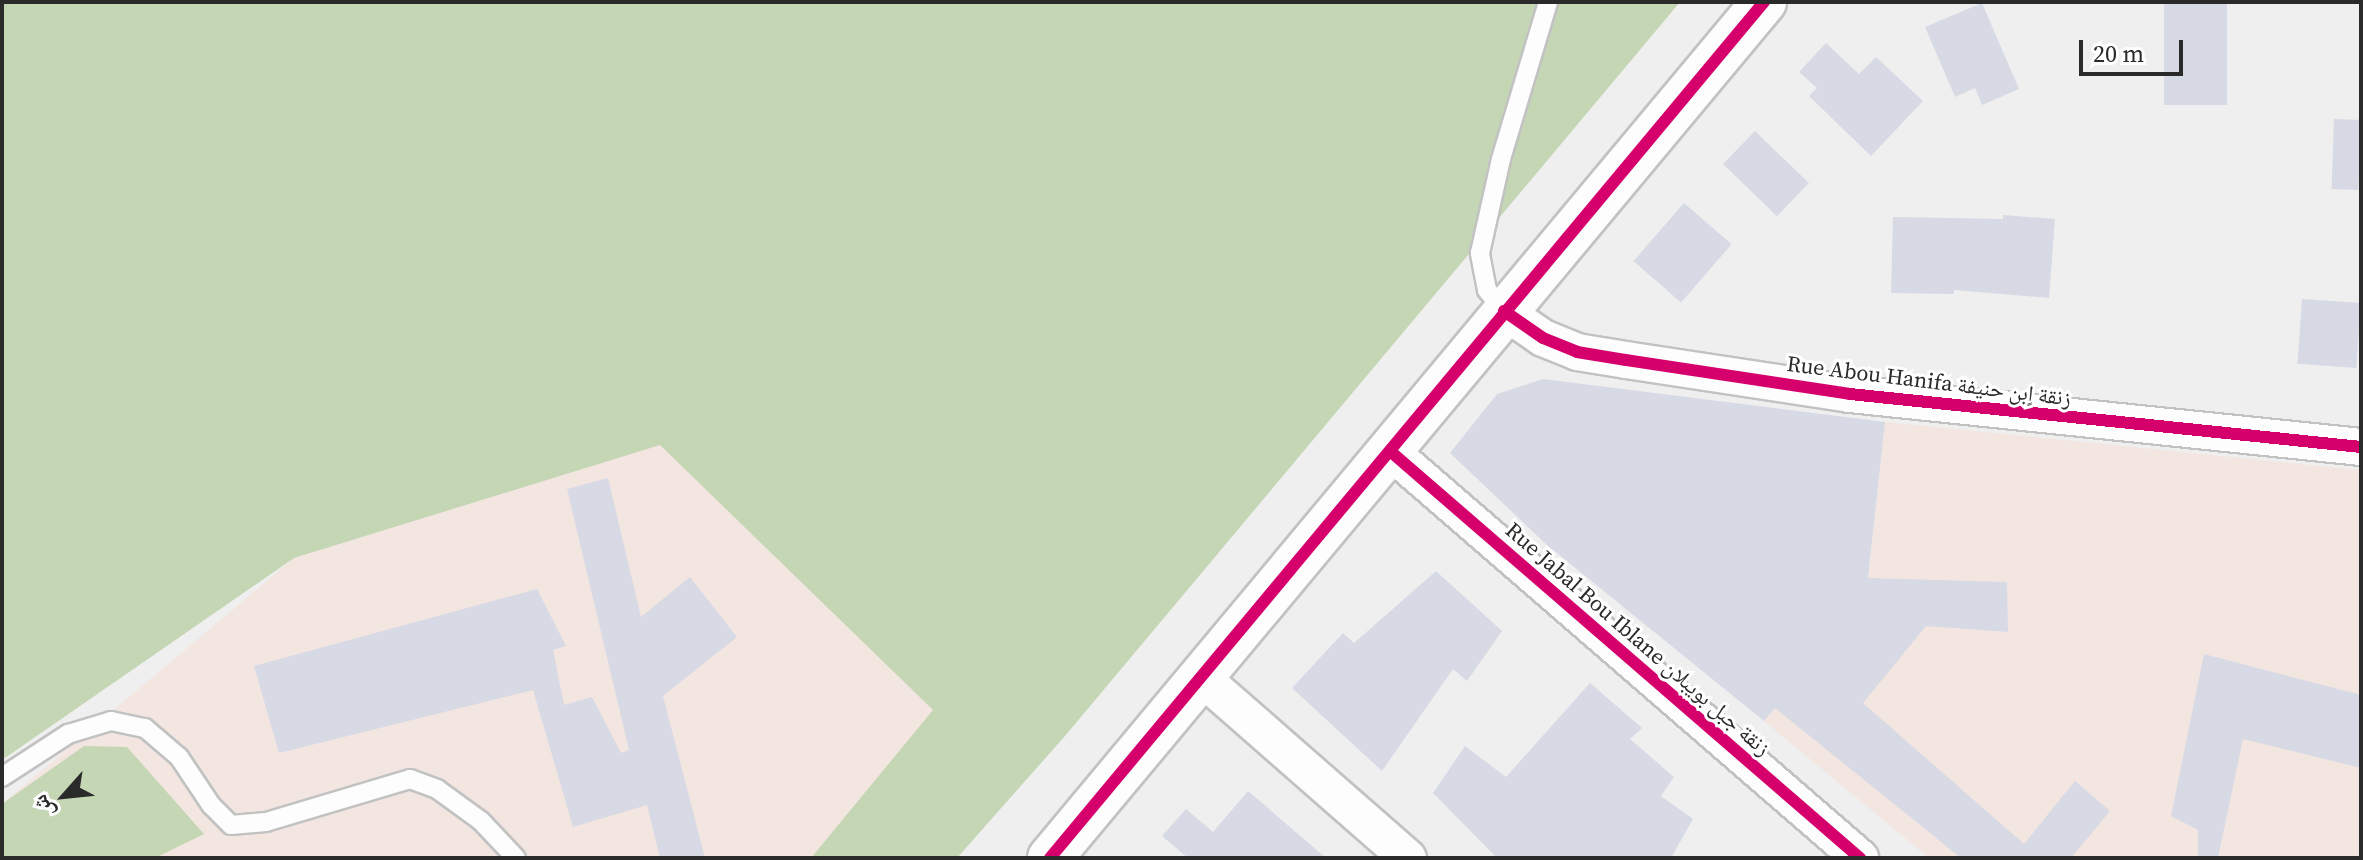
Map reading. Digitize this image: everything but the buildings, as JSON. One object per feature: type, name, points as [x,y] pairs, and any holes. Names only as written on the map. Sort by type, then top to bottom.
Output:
[{"type":"street","points":[[1050,858],[1764,2]]},
{"type":"street","name":"Rue Abou Hanifa زنقة اٍبن حنيفة","points":[[1504,311],[1543,338],[1577,352],[1850,394],[2361,447]]},
{"type":"street","name":"Rue Jabal Bou Iblane زنقة جبل بويبلان","points":[[1390,451],[1860,858]]},
{"type":"street","points":[[1201,677],[1408,858]]},
{"type":"lane","points":[[1504,311],[1487,290],[1480,253],[1501,159],[1548,2]]},
{"type":"lane","points":[[2,777],[68,734],[111,721],[145,728],[168,747],[231,825],[266,822],[410,779],[437,789],[481,821],[516,858]]},
{"type":"shaded area","points":[[1885,422],[2361,470],[2361,858],[1929,858],[1764,721],[1865,609]]},
{"type":"shaded area","points":[[660,444],[933,710],[822,858],[2,858],[2,804],[294,558]]},
{"type":"green space","points":[[2,2],[1680,2],[1065,736],[957,858],[811,858],[933,710],[660,445],[294,558],[2,760]]},
{"type":"green space","points":[[84,746],[127,747],[204,834],[155,858],[2,858],[2,804]]},
{"type":"cycle path","points":[[1050,858],[1764,2]]},
{"type":"cycle path","points":[[1504,311],[1543,338],[1577,352],[1626,360],[1850,394],[2361,447]]},
{"type":"cycle path","points":[[1390,451],[1860,858]]}]
